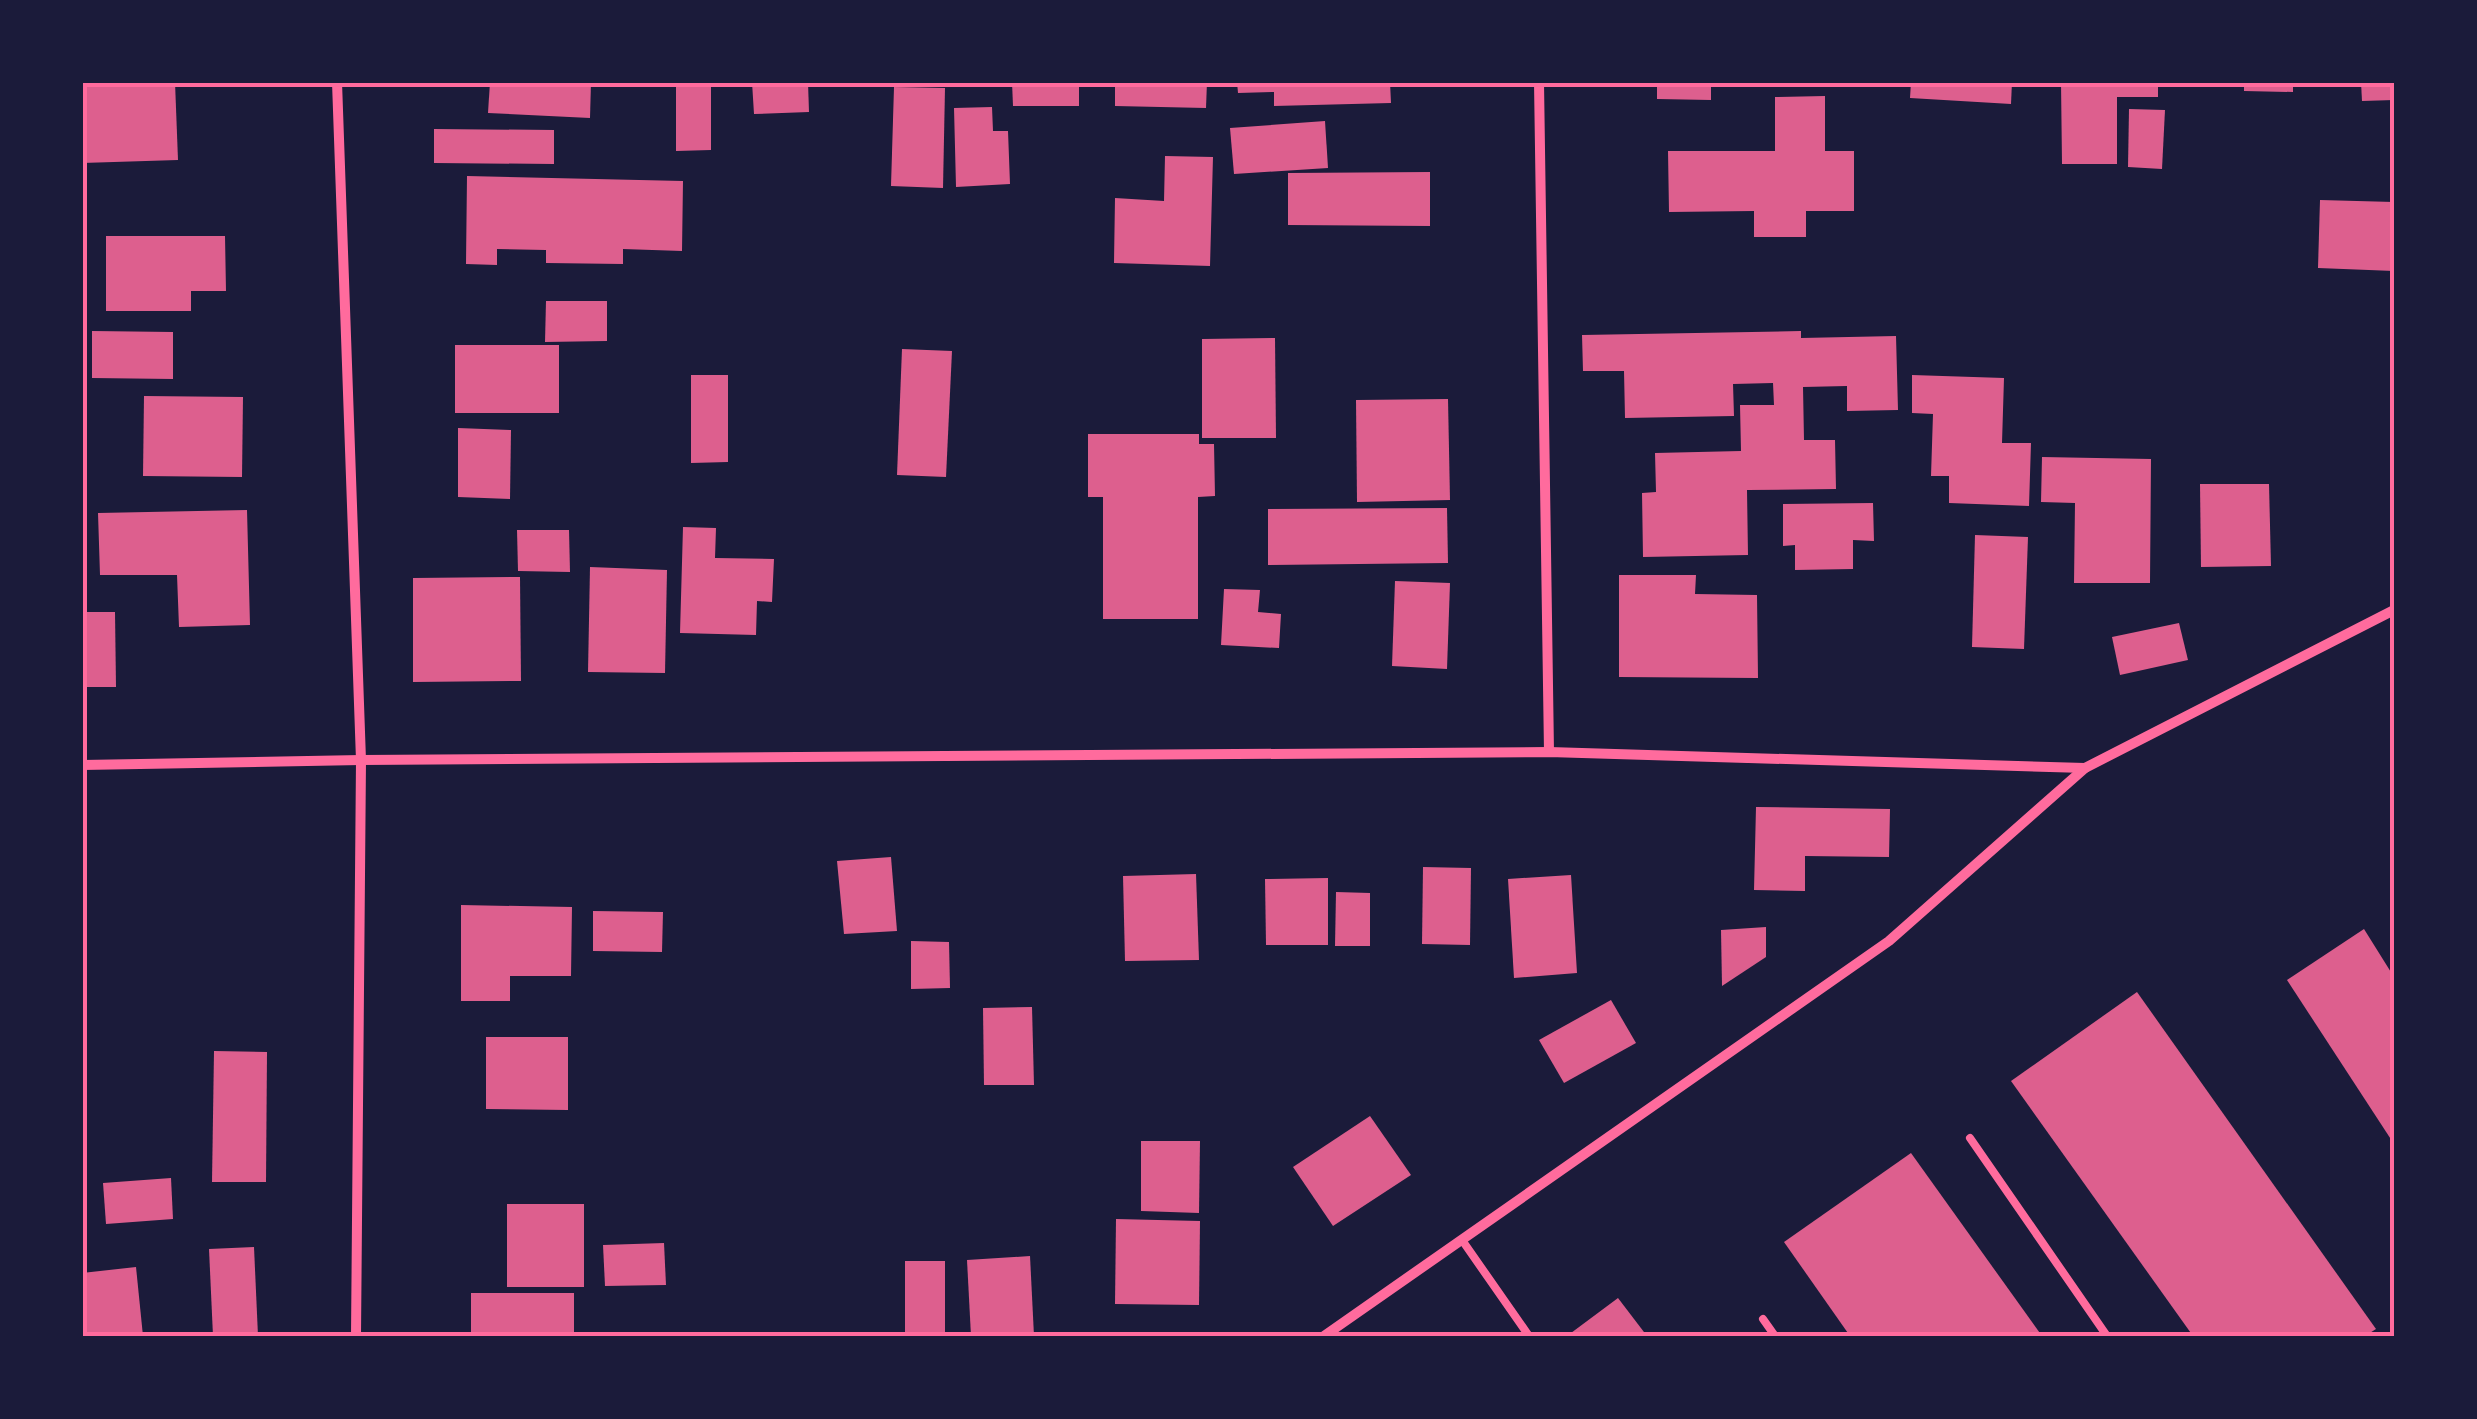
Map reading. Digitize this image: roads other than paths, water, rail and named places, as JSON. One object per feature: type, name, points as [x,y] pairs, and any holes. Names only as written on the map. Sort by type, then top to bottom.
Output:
[{"type":"street","points":[[337,82],[361,760],[356,1336]]},
{"type":"street","points":[[1539,82],[1549,752]]},
{"type":"street","points":[[1324,1336],[1889,941],[2085,768],[2394,610]]},
{"type":"street","points":[[82,765],[1549,752],[2085,768]]},
{"type":"lane","points":[[1970,1138],[2107,1336]]},
{"type":"lane","points":[[1462,1240],[1529,1336]]},
{"type":"lane","points":[[1763,1318],[1776,1336]]}]
